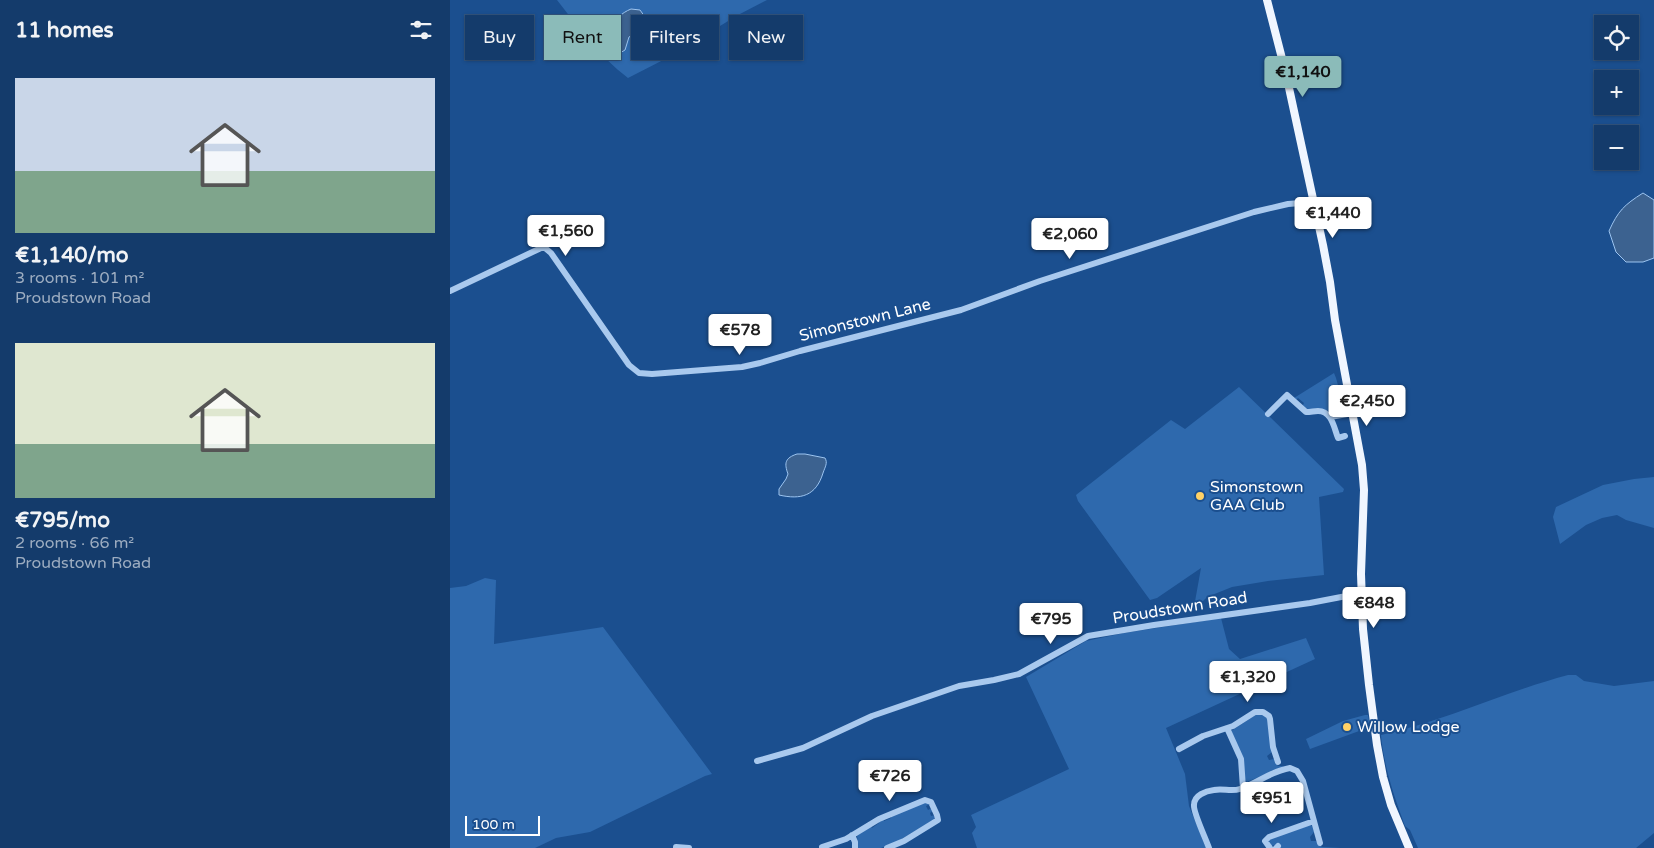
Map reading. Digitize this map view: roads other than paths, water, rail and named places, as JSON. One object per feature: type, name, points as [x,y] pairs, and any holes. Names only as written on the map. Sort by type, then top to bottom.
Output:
[{"type":"main road","points":[[1267,0],[1286,74],[1314,202],[1362,465],[1364,490],[1363,629],[1368,672],[1382,771],[1391,805],[1409,848]]},
{"type":"street","name":"Simonstown Lane","points":[[450,291],[541,248],[545,248],[551,253],[629,365],[639,373],[652,374],[742,367],[961,310],[1040,281],[1254,212],[1288,204],[1314,202]]},
{"type":"street","points":[[1268,414],[1287,395],[1309,413],[1324,412],[1330,417],[1338,438],[1345,436]]},
{"type":"street","points":[[1330,417],[1353,413]]},
{"type":"street","name":"Proudstown Road","points":[[757,761],[803,748],[872,716],[959,686],[1019,674],[1080,640],[1097,634],[1310,603],[1362,593]]},
{"type":"street","points":[[1179,749],[1185,741],[1227,728],[1255,712],[1263,712],[1270,719],[1272,740],[1277,759],[1268,758]]},
{"type":"street","points":[[1227,728],[1241,759],[1243,788]]},
{"type":"street","points":[[1209,848],[1194,808],[1195,800],[1213,790],[1228,791],[1243,788],[1276,771],[1290,768],[1297,771],[1303,780],[1320,840],[1310,839]]},
{"type":"street","points":[[822,847],[846,839],[886,816],[925,800],[931,802],[938,820],[904,841],[887,848]]},
{"type":"street","points":[[1270,848],[1265,841],[1269,837],[1314,821]]},
{"type":"street","points":[[852,835],[856,848]]},
{"type":"street","points":[[676,848],[676,846],[689,848]]},
{"type":"place","name":"Simonstown GAA Club","points":[[1200,496]]},
{"type":"place","name":"Willow Lodge","points":[[1347,727]]}]
